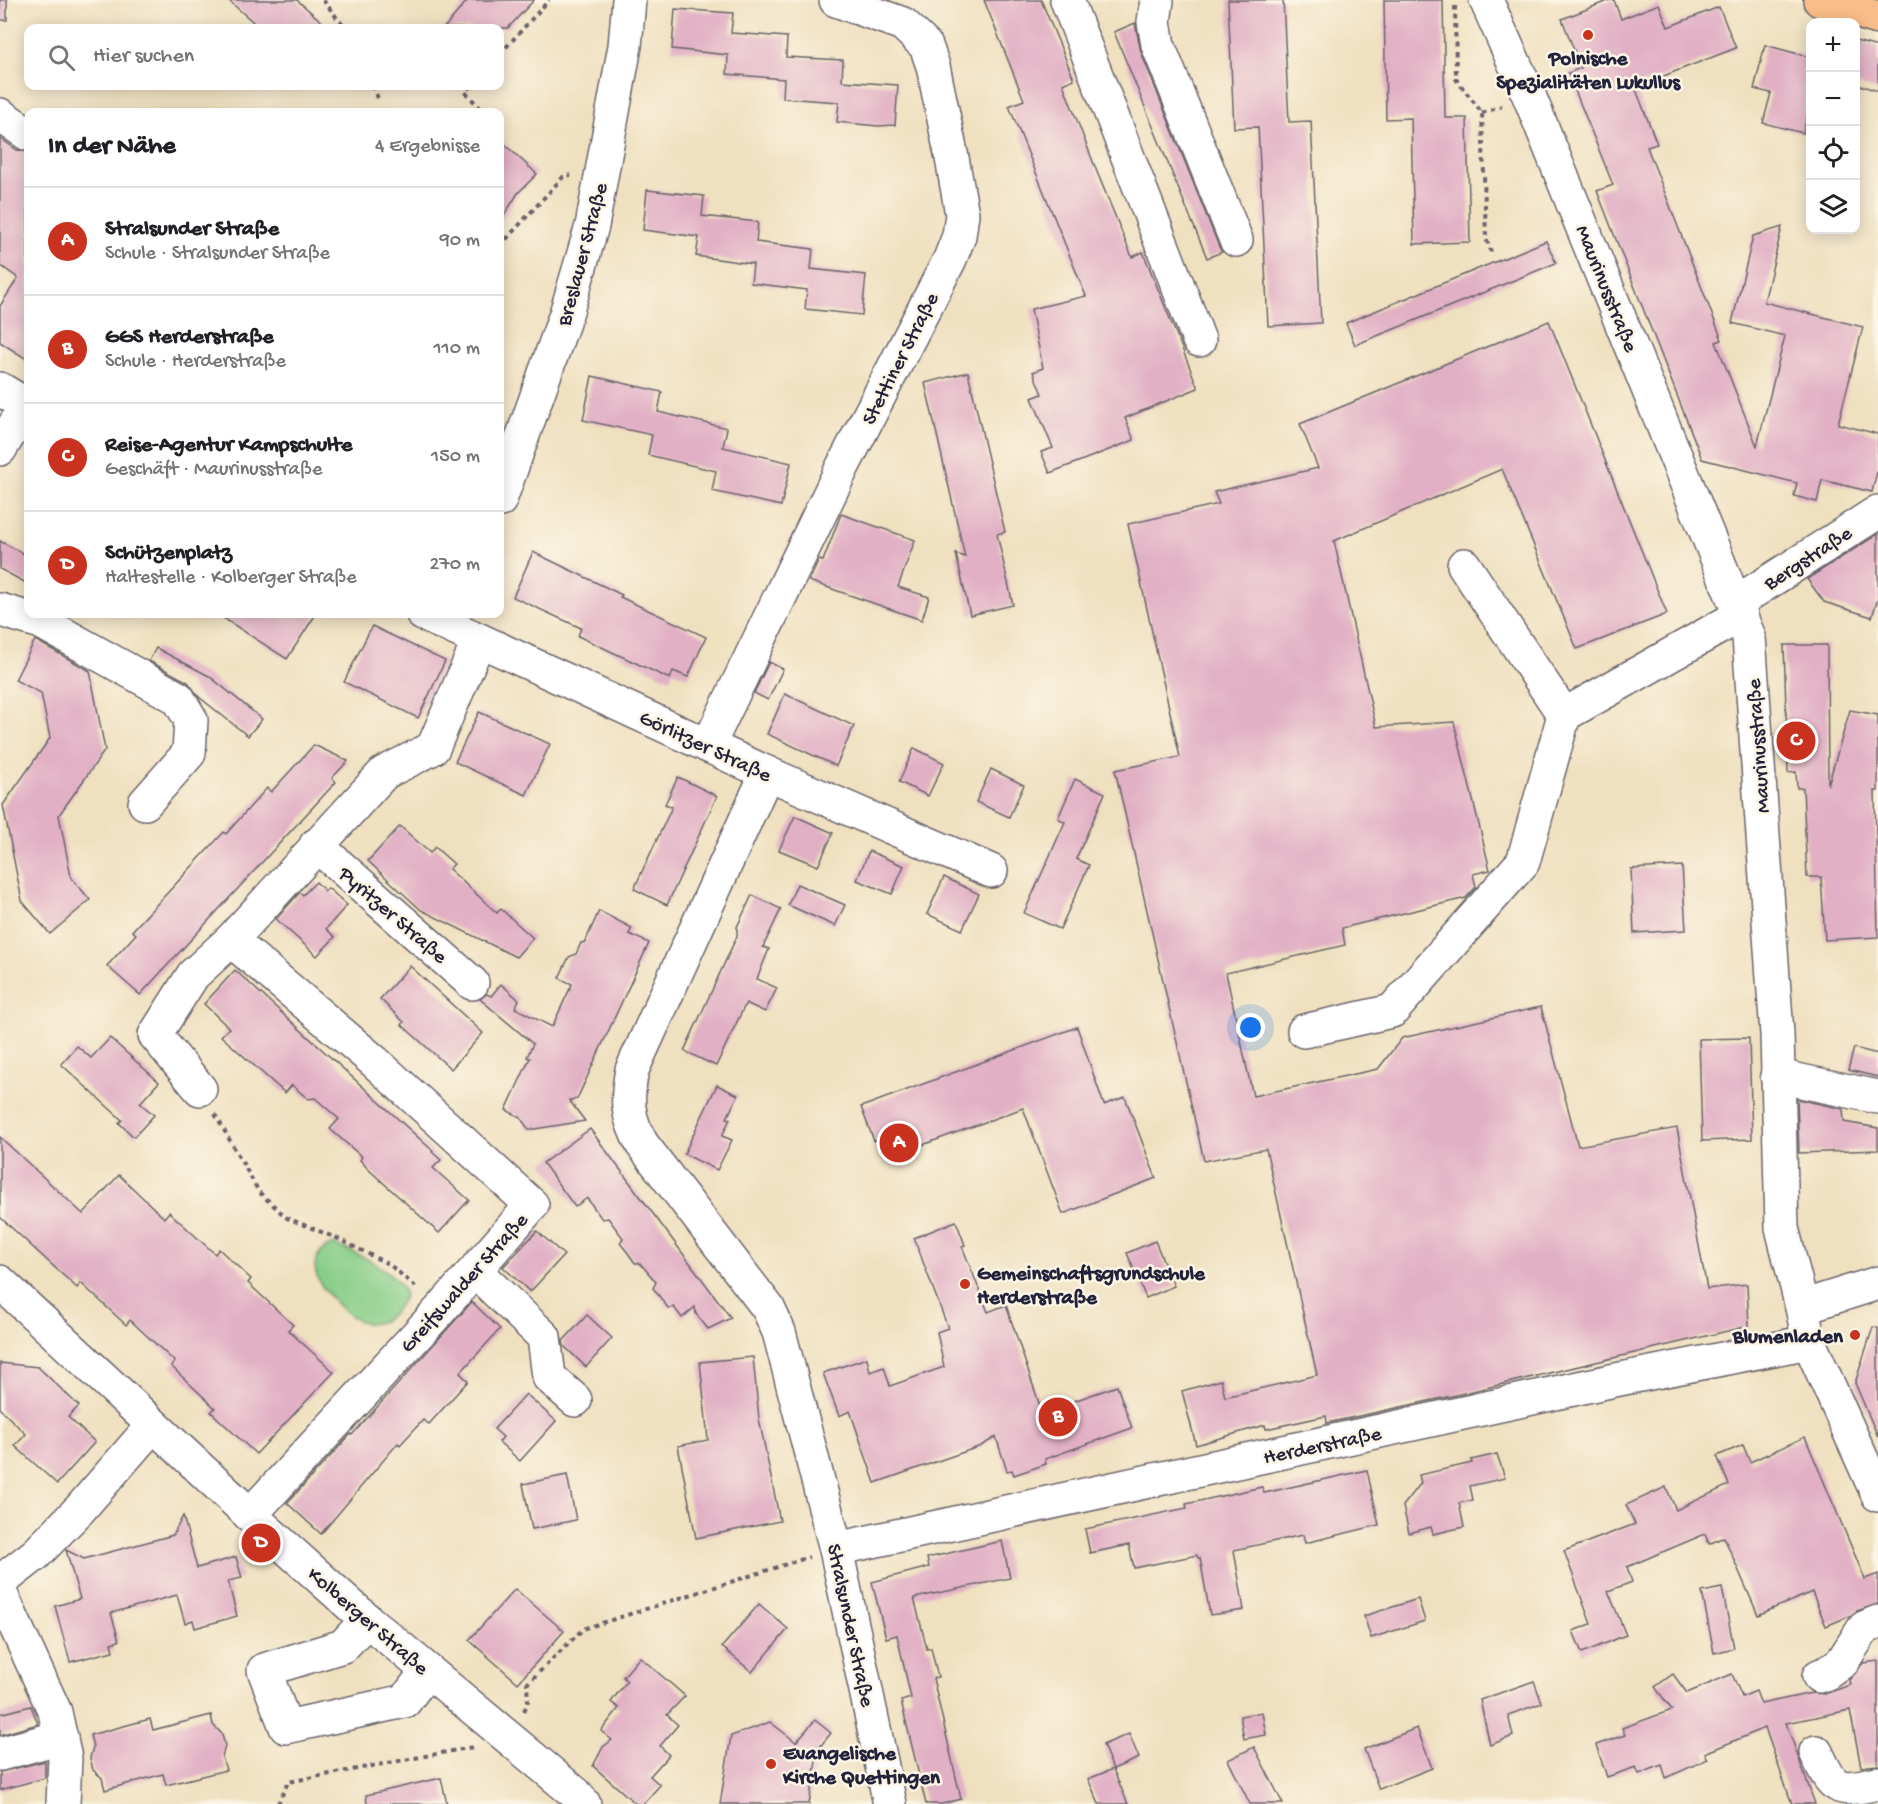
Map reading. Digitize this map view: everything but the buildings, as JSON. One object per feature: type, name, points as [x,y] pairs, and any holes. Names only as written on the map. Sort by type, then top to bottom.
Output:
[{"type":"main road","points":[[1820,0],[1864,18]]},
{"type":"street","name":"Breslauer Straße","points":[[504,489],[566,314],[592,226],[625,46],[629,0]]},
{"type":"street","name":"Stettiner Straße","points":[[708,746],[843,466],[950,259],[959,236],[962,214],[933,66],[926,46],[903,24],[836,0]]},
{"type":"street","points":[[1066,0],[1199,340]]},
{"type":"street","points":[[1157,0],[1154,22],[1158,45],[1236,240]]},
{"type":"street","name":"Maurinusstraße","points":[[1495,10],[1749,637],[1777,1034],[1782,1228],[1809,1342],[1878,1495]]},
{"type":"street","points":[[0,115],[24,131]]},
{"type":"street","points":[[0,449],[18,400]]},
{"type":"street","name":"Bergstraße","points":[[1564,715],[1739,609],[1878,512]]},
{"type":"street","points":[[1304,1031],[1392,1011],[1523,862],[1564,715],[1464,566]]},
{"type":"street","points":[[0,610],[24,617]]},
{"type":"street","points":[[27,618],[41,622],[178,698],[191,720],[189,753],[145,803]]},
{"type":"street","name":"Görlitzer Straße","points":[[440,618],[479,640],[708,746],[991,871]]},
{"type":"street","points":[[200,1089],[155,1035],[193,975],[231,940],[384,773],[432,748],[479,640]]},
{"type":"street","name":"Stralsunder Straße","points":[[767,773],[632,1070],[628,1090],[628,1107],[631,1124],[642,1144],[768,1308],[779,1332],[836,1549],[890,1804]]},
{"type":"street","name":"Pyritzer Straße","points":[[316,845],[472,983]]},
{"type":"street","name":"Greifswalder Straße","points":[[231,940],[375,1062],[532,1205],[441,1309],[250,1515]]},
{"type":"street","points":[[1777,1076],[1878,1097]]},
{"type":"street","points":[[475,1271],[544,1337],[549,1377],[575,1400]]},
{"type":"street","name":"Kolberger Straße","points":[[0,1282],[250,1515],[367,1620],[575,1793],[584,1804]]},
{"type":"street","points":[[1802,1307],[1878,1283]]},
{"type":"street","name":"Herderstraße","points":[[836,1549],[1615,1380],[1809,1342]]},
{"type":"street","points":[[0,1582],[36,1554],[80,1509],[153,1425]]},
{"type":"street","points":[[0,1592],[55,1712],[65,1758],[63,1804]]},
{"type":"street","points":[[367,1620],[343,1646],[264,1670],[285,1727],[405,1701],[427,1671]]},
{"type":"street","points":[[1819,1676],[1842,1662],[1864,1628],[1878,1622]]},
{"type":"street","points":[[0,1754],[61,1737]]},
{"type":"street","points":[[1816,1752],[1828,1779],[1838,1786],[1850,1789],[1878,1783]]},
{"type":"path","points":[[323,0],[342,24]]},
{"type":"path","points":[[504,50],[549,0]]},
{"type":"path","points":[[1457,0],[1455,3],[1456,79],[1482,112],[1486,238],[1491,252]]},
{"type":"path","points":[[374,90],[378,98]]},
{"type":"path","points":[[467,90],[465,92],[480,108]]},
{"type":"path","points":[[504,242],[564,177],[604,168]]},
{"type":"path","points":[[200,1089],[259,1192],[287,1218],[341,1240],[390,1265],[441,1309]]},
{"type":"path","points":[[278,1804],[288,1782],[510,1740],[528,1703],[527,1684],[583,1629],[836,1549]]},
{"type":"green space","points":[[332,1244],[374,1263],[385,1270],[401,1286],[405,1295],[397,1308],[381,1322],[372,1324],[354,1318],[326,1292],[317,1277],[315,1266],[318,1255]]},
{"type":"place","name":"Polnische Spezialitäten Lukullus","points":[[1588,35]]},
{"type":"place","name":"Reise-Agentur Kampschulte","points":[[1796,741]]},
{"type":"place","name":"Stralsunder Straße","points":[[899,1143]]},
{"type":"place","name":"Gemeinschaftsgrundschule Herderstraße","points":[[965,1284]]},
{"type":"place","name":"Blumenladen","points":[[1855,1335]]},
{"type":"place","name":"GGS Herderstraße","points":[[1058,1417]]},
{"type":"place","name":"Schützenplatz","points":[[261,1543]]},
{"type":"place","name":"Evangelische Kirche Quettingen","points":[[771,1764]]}]
